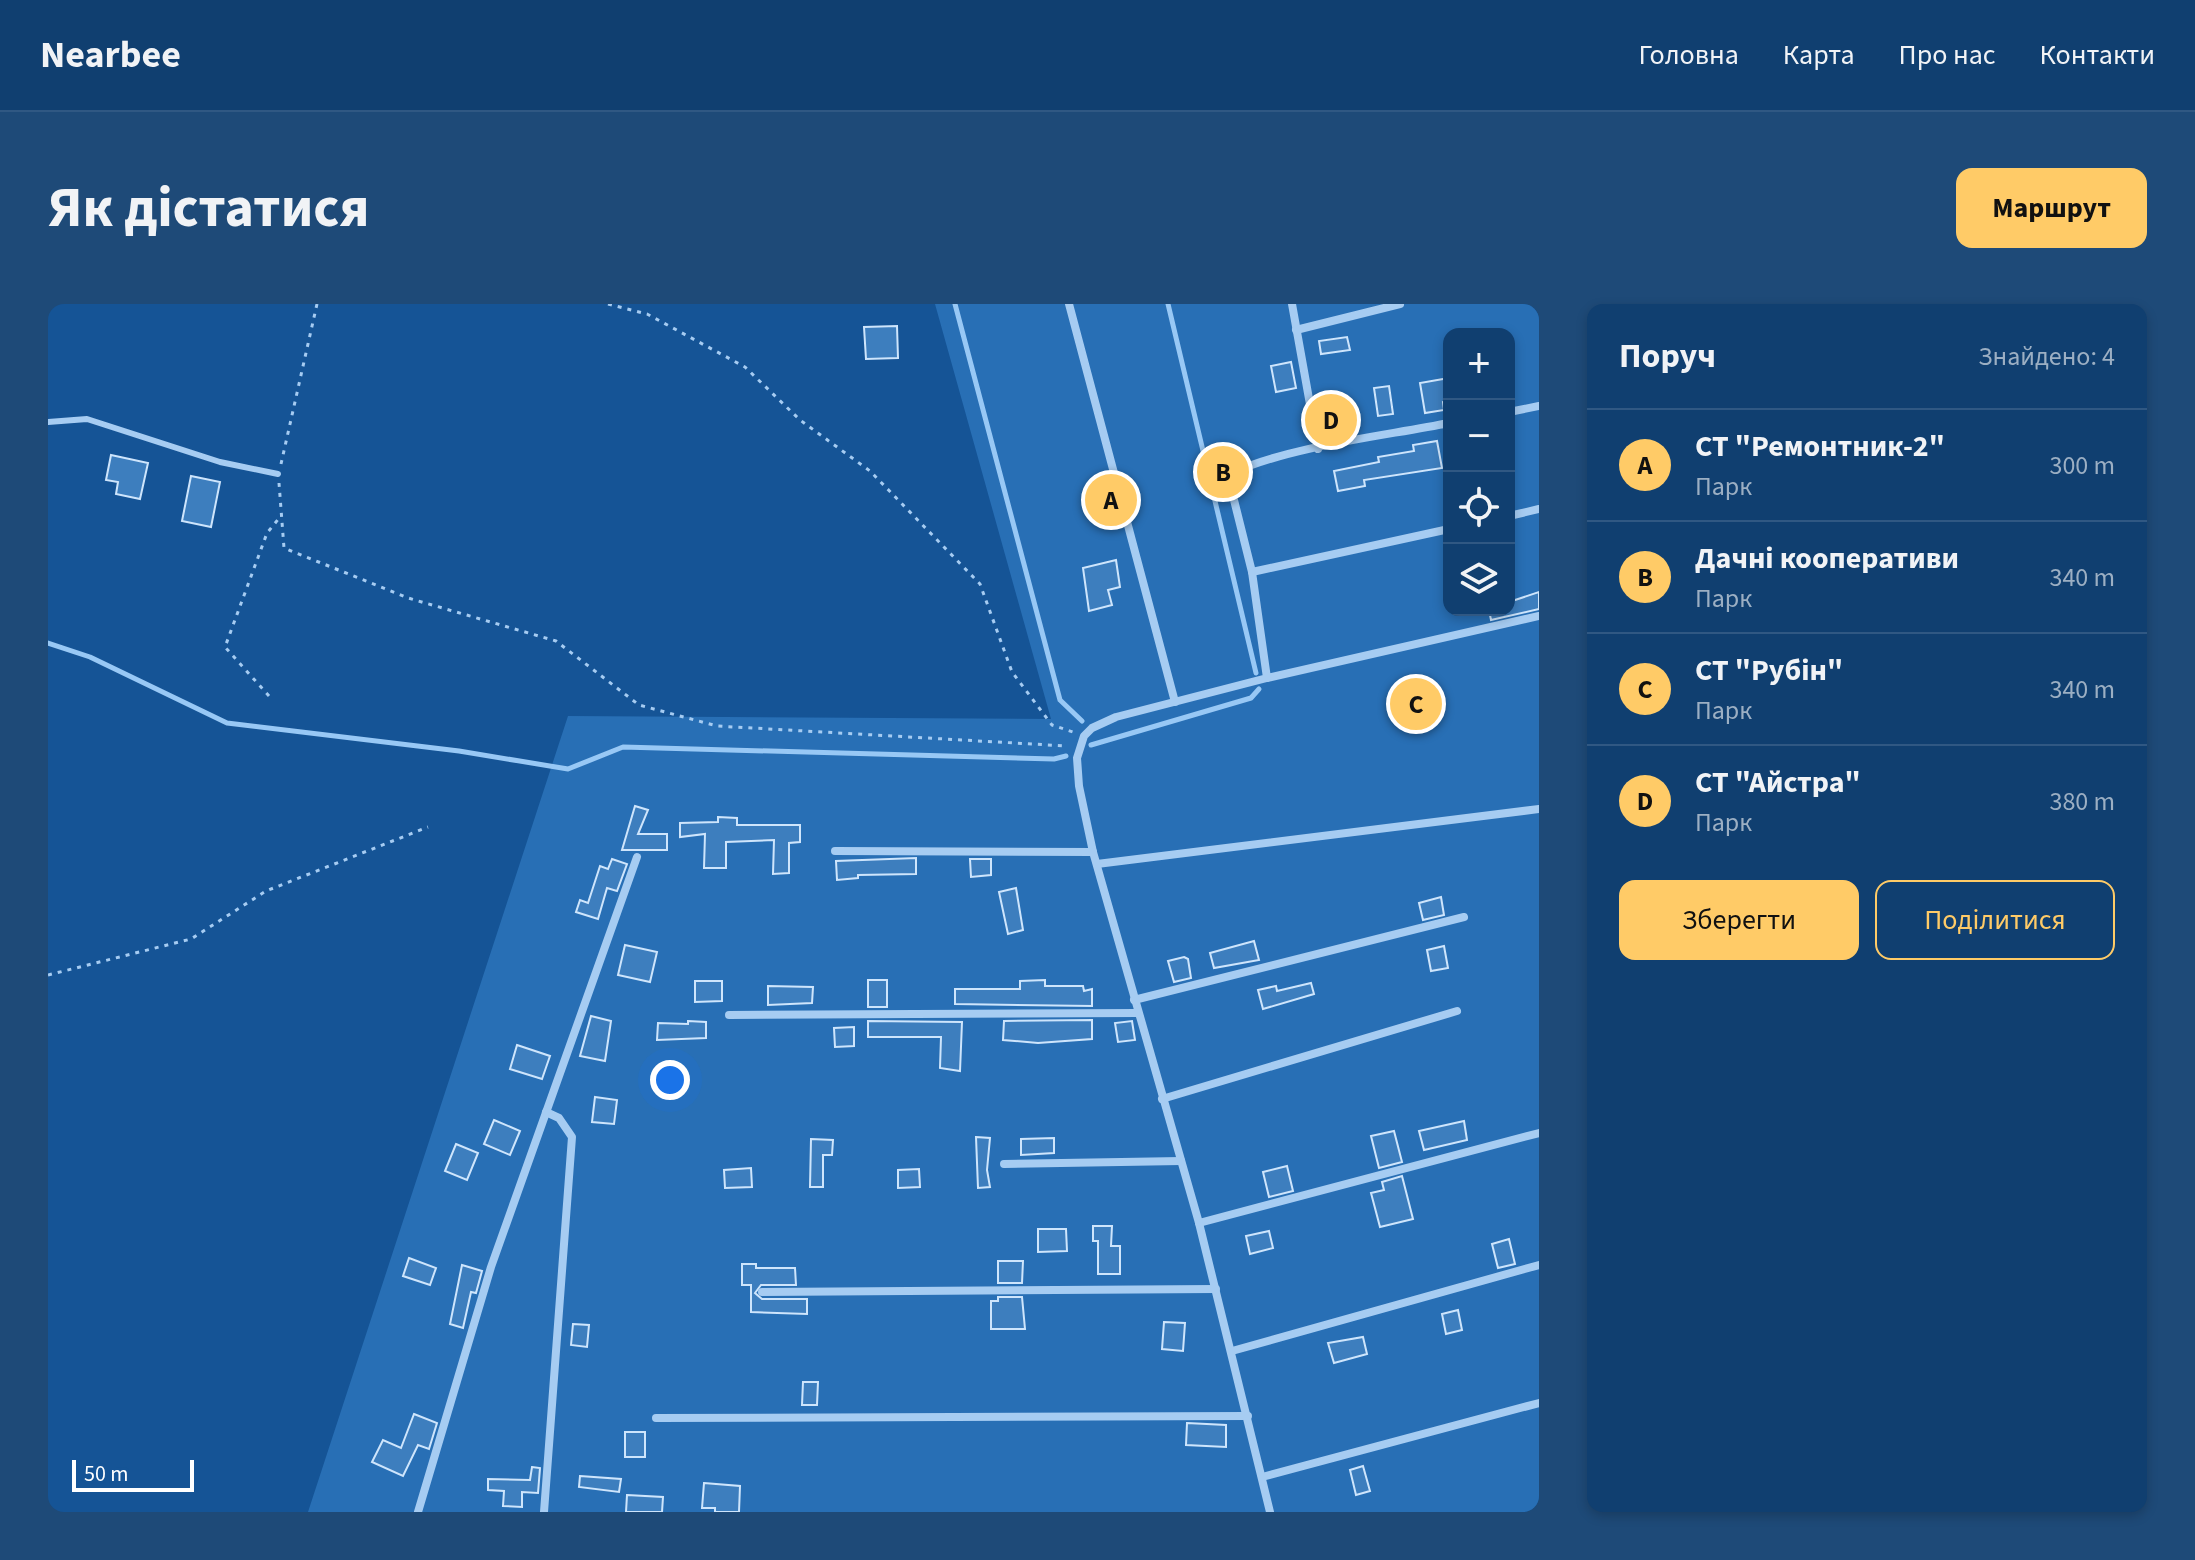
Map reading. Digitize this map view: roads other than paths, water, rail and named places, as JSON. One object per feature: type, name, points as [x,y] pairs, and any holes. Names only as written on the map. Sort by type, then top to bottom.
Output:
[{"type":"street","points":[[1069,304],[1175,702]]},
{"type":"street","points":[[1292,304],[1318,449]]},
{"type":"street","points":[[1296,330],[1400,304]]},
{"type":"street","points":[[1515,411],[1539,406]]},
{"type":"street","points":[[1267,678],[1252,572],[1231,488],[1232,473],[1249,465],[1318,449],[1443,424]]},
{"type":"street","points":[[1515,515],[1539,509]]},
{"type":"street","points":[[1252,572],[1443,530]]},
{"type":"street","points":[[1270,1512],[1199,1223],[1093,852],[1079,786],[1079,746],[1084,736],[1103,722],[1267,678],[1539,616]]},
{"type":"street","points":[[1097,864],[1539,809]]},
{"type":"street","points":[[835,851],[1093,852]]},
{"type":"street","points":[[418,1512],[491,1267],[637,857]]},
{"type":"street","points":[[1134,1000],[1464,917]]},
{"type":"street","points":[[1162,1099],[1457,1011]]},
{"type":"street","points":[[729,1015],[1138,1013]]},
{"type":"street","points":[[544,1512],[572,1137],[559,1118],[546,1112]]},
{"type":"street","points":[[1199,1223],[1539,1133]]},
{"type":"street","points":[[1004,1164],[1181,1161]]},
{"type":"street","points":[[1232,1351],[1539,1265]]},
{"type":"street","points":[[762,1292],[1216,1289]]},
{"type":"street","points":[[1262,1477],[1539,1403]]},
{"type":"street","points":[[656,1418],[1248,1416]]},
{"type":"lane","points":[[48,422],[87,419],[220,462],[278,474]]},
{"type":"waterway","points":[[955,304],[1060,700],[1082,721]]},
{"type":"waterway","points":[[1168,304],[1256,673]]},
{"type":"waterway","points":[[48,643],[90,657],[227,723],[459,751],[568,769],[623,747],[1054,759],[1066,756]]},
{"type":"waterway","points":[[1091,745],[1251,698],[1259,689]]},
{"type":"place","name":"СТ \"Айстра\"","points":[[1331,420]]},
{"type":"place","name":"Дачні кооперативи","points":[[1223,472]]},
{"type":"place","name":"СТ \"Ремонтник-2\"","points":[[1111,500]]},
{"type":"place","name":"СТ \"Рубін\"","points":[[1416,704]]}]
